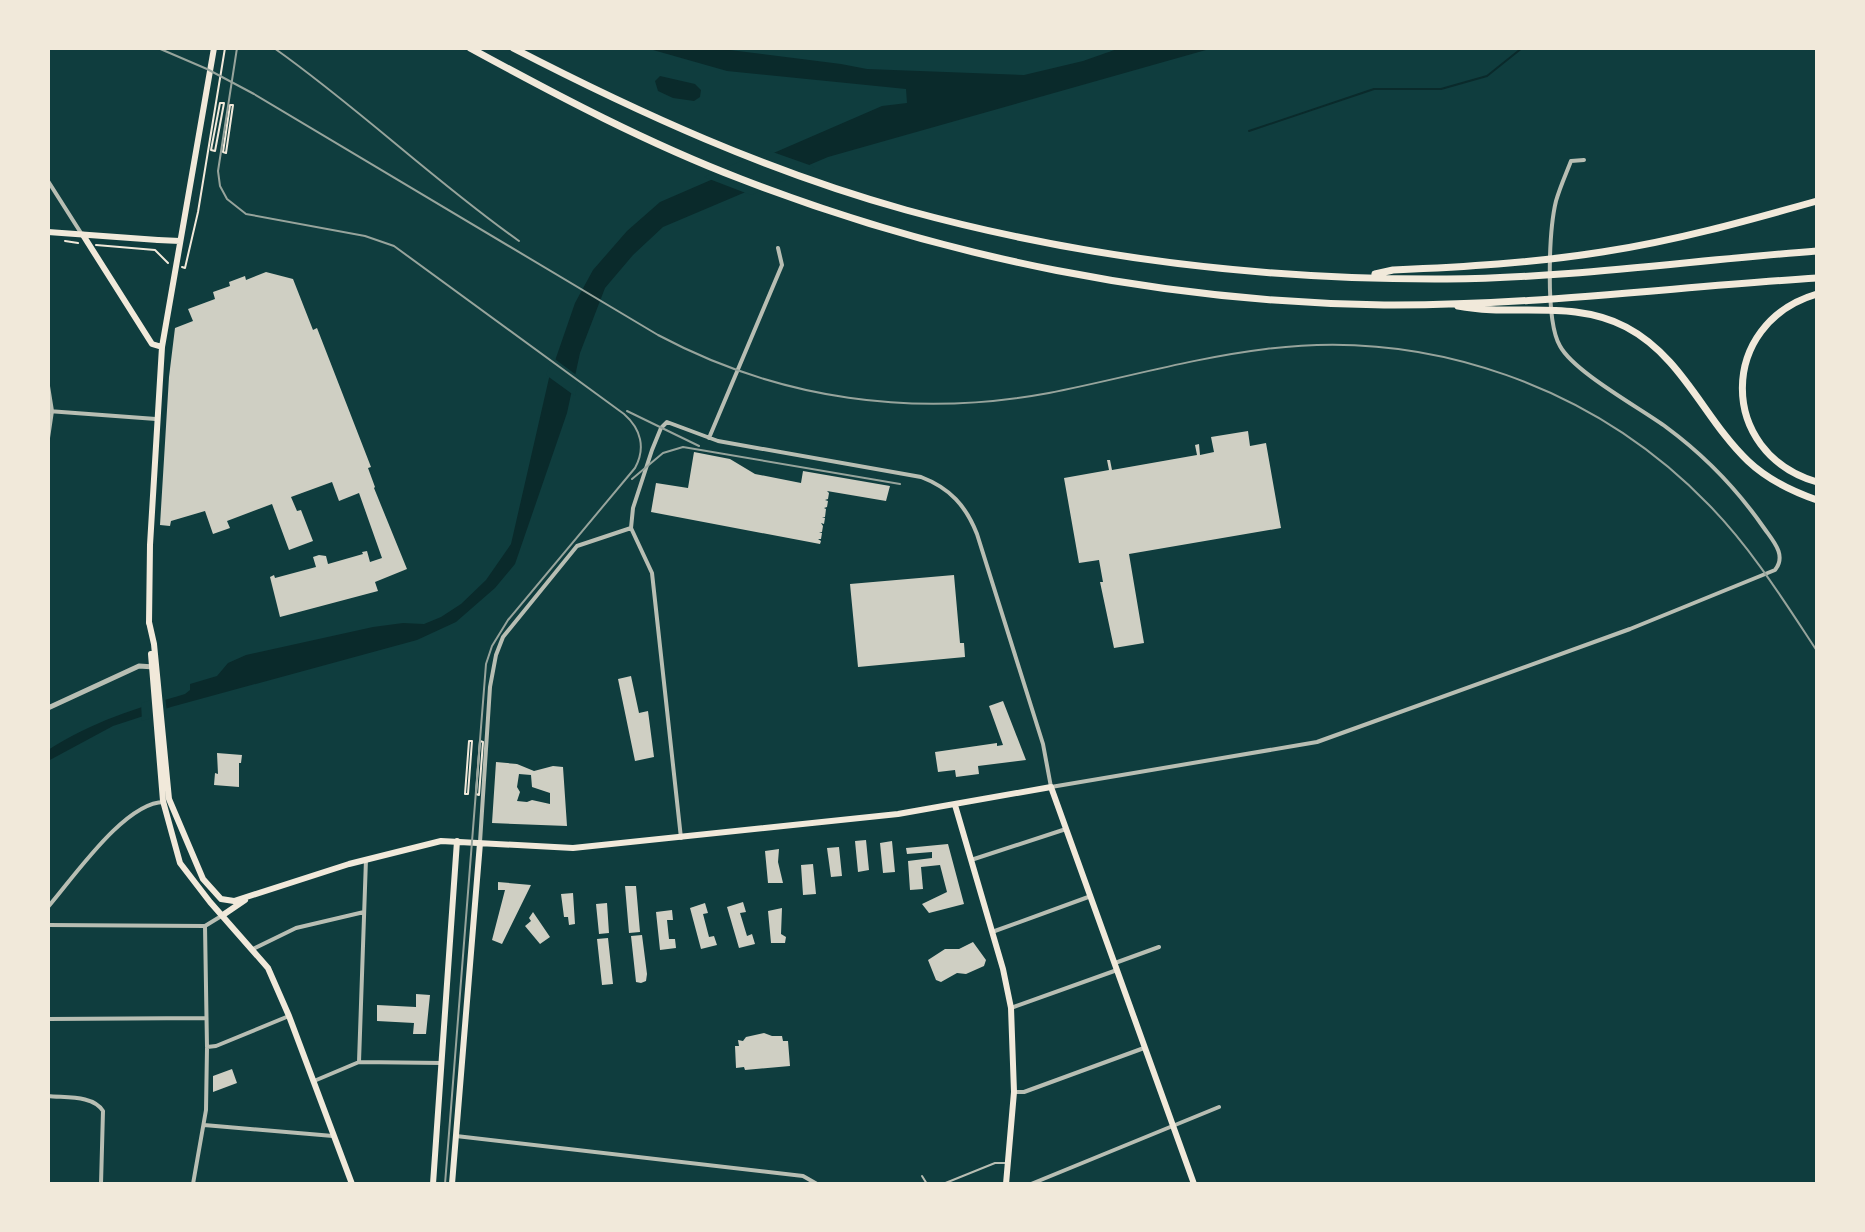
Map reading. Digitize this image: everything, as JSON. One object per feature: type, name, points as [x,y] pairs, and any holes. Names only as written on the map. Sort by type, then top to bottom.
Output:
[{"type":"highway","points":[[470,48],[565,100],[693,159],[795,199],[985,255],[1126,282],[1193,293],[1385,305],[1557,299],[1817,278]]},
{"type":"highway","points":[[513,48],[641,112],[723,147],[827,184],[903,209],[1065,246],[1135,258],[1359,277],[1447,279],[1546,275],[1817,250]]},
{"type":"highway","points":[[1359,277],[1393,270],[1555,259],[1670,240],[1817,201]]},
{"type":"highway","points":[[1817,294],[1794,303],[1767,324],[1749,352],[1742,384],[1748,424],[1759,445],[1784,468],[1817,482]]},
{"type":"highway","points":[[1443,303],[1475,309],[1580,311],[1609,319],[1643,337],[1674,365],[1747,460],[1778,483],[1817,500]]},
{"type":"main road","points":[[214,48],[162,347],[156,419],[149,550],[149,622],[163,801],[180,863],[268,968],[352,1184]]},
{"type":"main road","points":[[48,232],[180,241]]},
{"type":"main road","points":[[83,235],[152,344],[162,347]]},
{"type":"main road","points":[[154,670],[156,727],[172,807],[189,850],[214,893],[221,899],[234,901]]},
{"type":"main road","points":[[223,915],[234,901],[259,891],[366,859],[441,841],[573,848],[955,805],[1051,787],[1194,1184]]},
{"type":"main road","points":[[955,805],[1011,1008],[1014,1092],[1007,1184]]},
{"type":"main road","points":[[452,1184],[442,1063],[457,841]]},
{"type":"main road","points":[[433,1184],[446,1136],[480,843]]},
{"type":"main road","points":[[223,915],[259,891]]},
{"type":"main road","points":[[221,899],[223,915]]},
{"type":"street","points":[[681,838],[652,573],[631,528],[633,508],[662,425],[672,422],[709,438],[921,477],[951,492],[969,514],[977,534],[1043,744],[1051,787],[1317,742],[1630,629],[1775,570],[1780,564],[1780,555],[1775,544],[1741,498],[1695,451],[1666,427],[1576,365],[1557,341],[1552,318],[1550,249],[1556,202],[1571,161],[1584,160]]},
{"type":"street","points":[[48,181],[83,235]]},
{"type":"street","points":[[709,438],[782,265],[778,248]]},
{"type":"street","points":[[48,386],[48,438]]},
{"type":"street","points":[[50,411],[156,419]]},
{"type":"street","points":[[480,843],[490,687],[496,655],[513,623],[577,546],[631,528]]},
{"type":"street","points":[[48,708],[139,666],[154,670]]},
{"type":"street","points":[[48,907],[117,827],[136,810],[163,801],[172,807]]},
{"type":"street","points":[[971,860],[1066,829]]},
{"type":"street","points":[[359,1062],[366,859]]},
{"type":"street","points":[[992,932],[1091,896]]},
{"type":"street","points":[[253,949],[296,928],[364,912]]},
{"type":"street","points":[[48,925],[205,926],[223,915]]},
{"type":"street","points":[[193,1184],[204,1125],[207,1047],[205,926]]},
{"type":"street","points":[[1011,1008],[1159,947]]},
{"type":"street","points":[[207,1047],[289,1016]]},
{"type":"street","points":[[48,1019],[206,1018]]},
{"type":"street","points":[[1014,1092],[1024,1092],[1145,1048]]},
{"type":"street","points":[[314,1081],[359,1062],[442,1063]]},
{"type":"street","points":[[48,1096],[89,1100],[98,1103],[103,1111],[101,1184]]},
{"type":"street","points":[[1031,1184],[1219,1107]]},
{"type":"street","points":[[204,1125],[334,1136]]},
{"type":"street","points":[[446,1136],[803,1176],[817,1184]]},
{"type":"lane","points":[[943,1184],[995,1163],[1008,1163]]},
{"type":"lane","points":[[922,1176],[927,1184]]},
{"type":"path","points":[[185,268],[198,212],[225,48]]},
{"type":"path","points":[[220,103],[224,103],[215,151],[211,150],[220,103]]},
{"type":"path","points":[[230,105],[233,105],[226,153],[223,152],[230,105]]},
{"type":"path","points":[[55,240],[155,250],[168,263],[175,265]]},
{"type":"path","points":[[472,741],[468,794],[465,794],[472,741]]},
{"type":"water","points":[[646,48],[714,48],[867,69],[1024,75],[1083,61],[1120,48],[1213,48],[828,157],[663,227],[633,255],[605,288],[580,353],[567,413],[515,564],[495,588],[456,622],[417,640],[171,707],[113,726],[48,761],[48,750],[64,740],[115,717],[185,694],[190,690],[190,684],[217,676],[228,663],[246,655],[373,627],[424,624],[461,604],[486,580],[511,544],[549,378],[575,303],[593,270],[627,231],[660,202],[882,106],[907,103],[906,89],[727,71]]},
{"type":"water","points":[[660,76],[695,84],[701,90],[700,97],[694,101],[673,98],[658,91],[655,81]]},
{"type":"pier","points":[[767,150],[815,167],[751,195],[704,177]]},
{"type":"pier","points":[[552,357],[579,377],[575,396],[546,375]]},
{"type":"pier","points":[[165,696],[167,713],[142,721],[141,703]]},
{"type":"building","points":[[266,272],[293,279],[313,330],[317,328],[371,467],[368,468],[374,488],[407,569],[375,582],[378,591],[280,617],[270,577],[316,567],[313,557],[319,555],[326,556],[328,564],[367,551],[370,562],[382,558],[359,493],[339,501],[332,482],[291,497],[297,511],[301,510],[313,541],[289,550],[272,504],[227,521],[230,528],[213,534],[205,511],[171,521],[170,526],[160,525],[175,328],[193,321],[188,309],[215,299],[213,292],[230,286],[229,282],[245,276],[246,280]]},
{"type":"building","points":[[1248,431],[1250,446],[1266,443],[1281,528],[1129,554],[1144,643],[1114,648],[1100,582],[1103,582],[1099,560],[1079,563],[1064,478],[1109,470],[1107,460],[1110,460],[1112,470],[1197,455],[1195,445],[1199,444],[1200,455],[1214,452],[1211,437]]},
{"type":"building","points":[[694,452],[730,459],[755,474],[801,483],[803,471],[890,486],[886,501],[827,491],[827,507],[824,508],[825,517],[822,517],[825,518],[824,524],[821,523],[821,539],[818,539],[820,544],[651,512],[656,483],[688,488]]},
{"type":"building","points":[[954,575],[960,643],[964,643],[965,657],[858,667],[850,584]]},
{"type":"building","points":[[631,676],[639,713],[648,711],[654,757],[635,761],[618,679]]},
{"type":"building","points":[[1003,701],[1026,760],[978,766],[979,774],[956,777],[955,770],[938,772],[935,752],[997,743],[997,746],[1003,745],[989,706]]},
{"type":"building","points":[[217,753],[242,755],[239,787],[214,785],[215,773],[218,774]]},
{"type":"building","points":[[496,762],[517,764],[534,771],[563,767],[567,826],[492,823]],"holes":[[[519,774],[531,775],[532,787],[550,793],[550,804],[517,801]]]},
{"type":"building","points":[[866,840],[869,870],[858,872],[855,841]]},
{"type":"building","points":[[892,841],[895,872],[883,873],[880,843]]},
{"type":"building","points":[[948,844],[964,904],[929,913],[922,904],[947,892],[940,865],[921,867],[923,889],[910,890],[908,861],[932,858],[932,852],[907,854],[906,848]]},
{"type":"building","points":[[839,847],[842,876],[831,877],[827,848]]},
{"type":"building","points":[[779,849],[778,862],[783,883],[768,883],[765,851]]},
{"type":"building","points":[[813,864],[816,894],[803,895],[801,865]]},
{"type":"building","points":[[498,882],[531,885],[502,944],[492,940],[505,890],[498,890]]},
{"type":"building","points":[[625,886],[636,886],[640,932],[629,933]]},
{"type":"building","points":[[573,893],[575,924],[569,925],[568,917],[564,917],[561,894]]},
{"type":"building","points":[[743,902],[746,912],[740,913],[747,936],[752,934],[755,944],[739,948],[727,907]]},
{"type":"building","points":[[607,903],[609,933],[599,934],[596,904]]},
{"type":"building","points":[[705,903],[708,913],[703,914],[709,937],[714,936],[717,945],[701,949],[690,908]]},
{"type":"building","points":[[782,908],[781,934],[786,937],[785,943],[771,943],[768,911]]},
{"type":"building","points":[[672,910],[673,920],[667,920],[669,939],[675,939],[676,948],[660,950],[656,912]]},
{"type":"building","points":[[533,912],[550,937],[540,944],[525,926],[531,921],[529,918]]},
{"type":"building","points":[[642,935],[647,974],[646,981],[641,983],[636,982],[631,936]]},
{"type":"building","points":[[608,938],[613,984],[602,985],[597,939]]},
{"type":"building","points":[[973,942],[986,960],[984,966],[966,974],[957,973],[941,982],[936,980],[928,960],[945,949],[959,949]]},
{"type":"building","points":[[416,994],[430,995],[426,1034],[413,1034],[414,1023],[377,1021],[377,1005],[416,1007]]},
{"type":"building","points":[[764,1033],[782,1036],[783,1041],[788,1041],[790,1066],[736,1068],[735,1046],[739,1046],[738,1040]]},
{"type":"building","points":[[232,1069],[237,1083],[213,1092],[213,1076]]},
{"type":"waterway","points":[[1249,131],[1374,89],[1441,89],[1487,76],[1522,48]]},
{"type":"tram line","points":[[237,48],[218,171],[220,186],[227,199],[246,214],[365,236],[394,246],[624,414],[640,439],[635,468],[508,620],[492,646],[486,664],[445,1184]]},
{"type":"tram line","points":[[627,411],[699,446]]},
{"type":"tram line","points":[[632,479],[663,453],[683,447],[900,484]]},
{"type":"railway","points":[[158,48],[254,94],[658,335],[704,357],[800,389],[898,403],[948,404],[998,400],[1049,393],[1238,353],[1327,345],[1388,348],[1448,358],[1506,375],[1562,398],[1615,428],[1664,464],[1709,505],[1739,539],[1817,651]]},
{"type":"railway","points":[[274,48],[519,241]]}]
